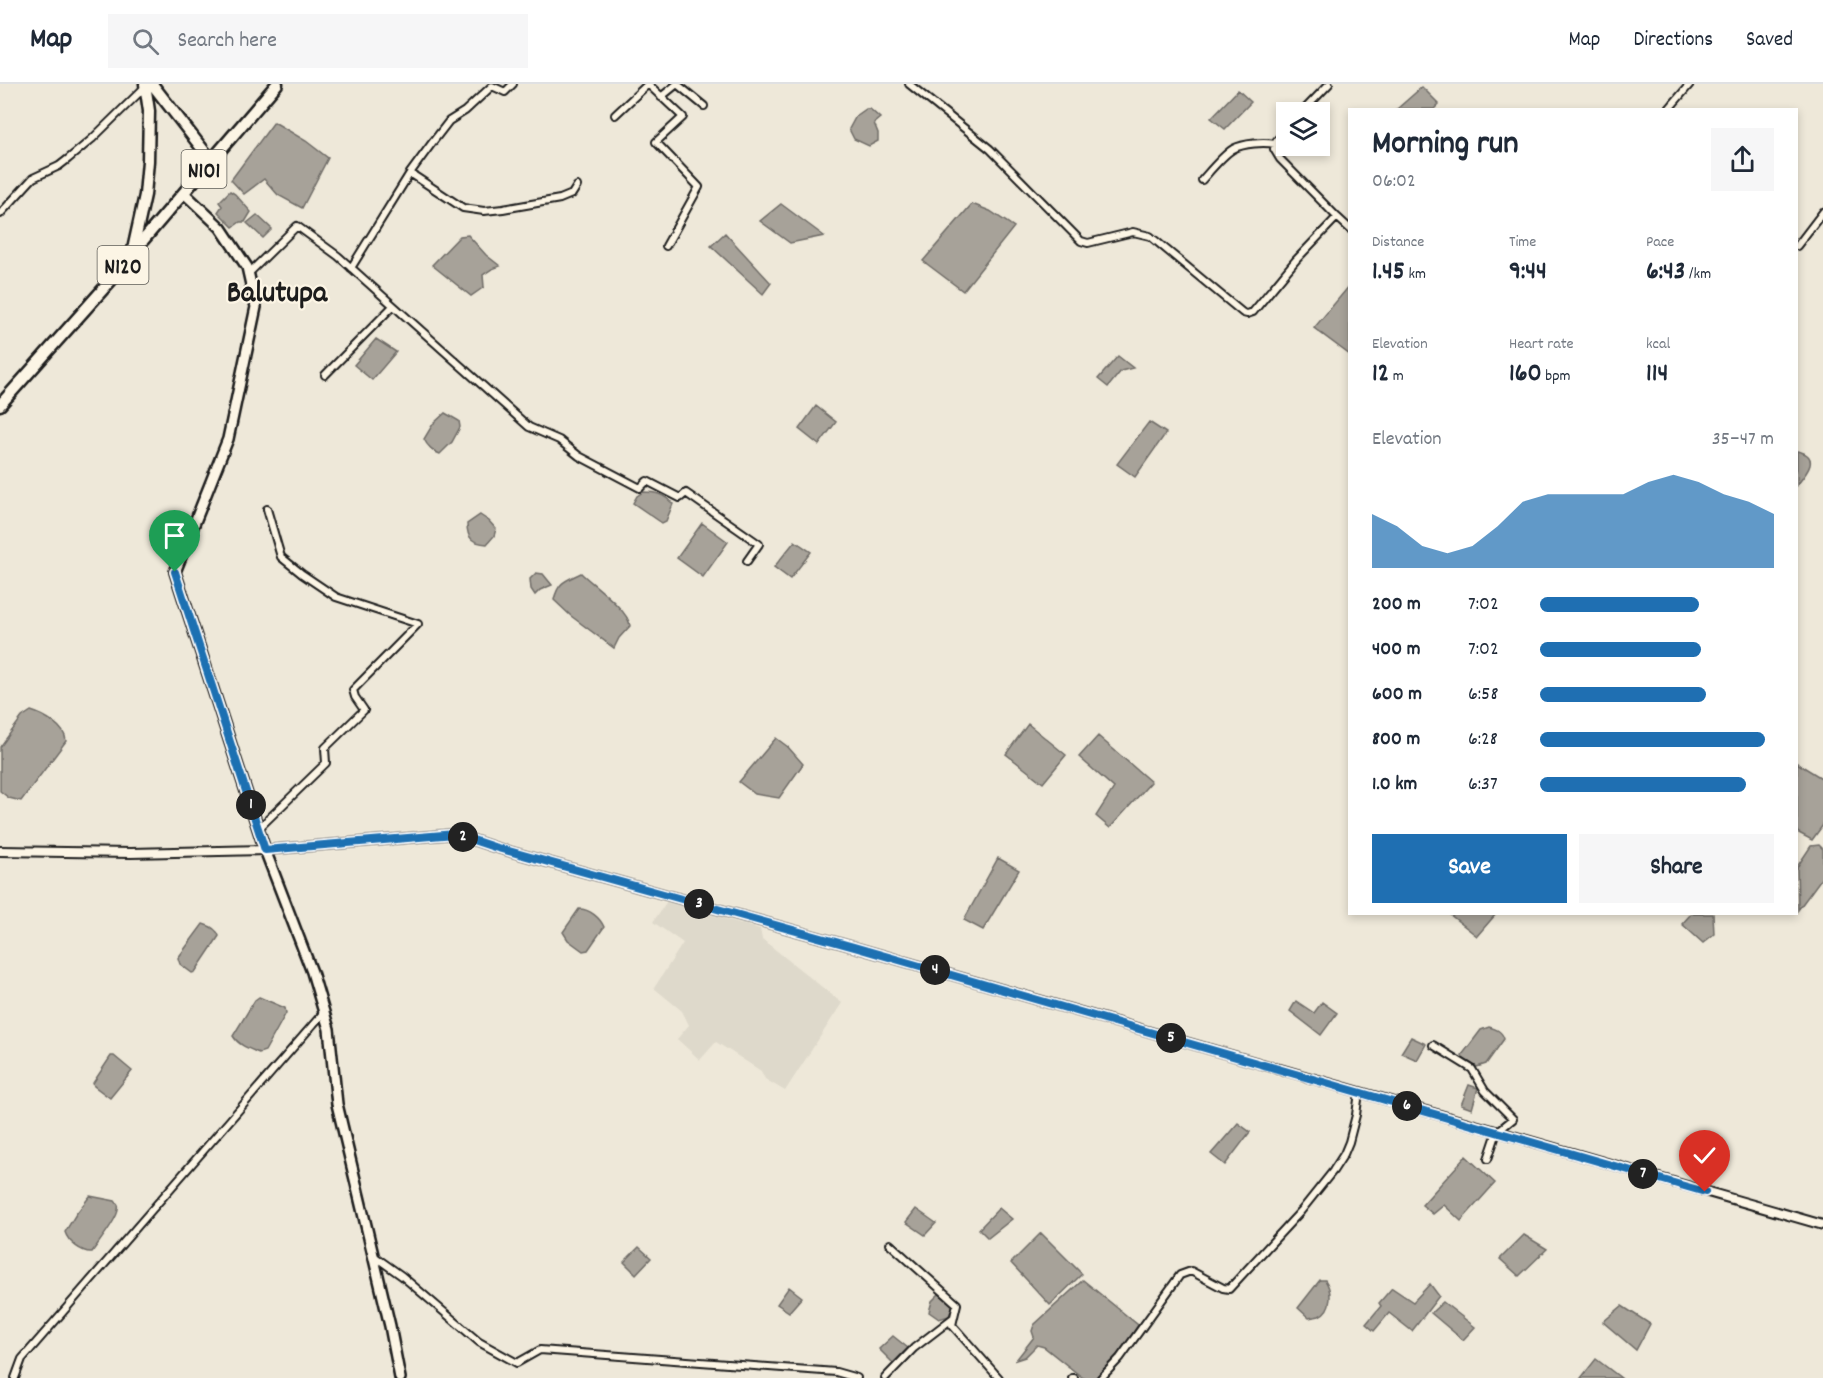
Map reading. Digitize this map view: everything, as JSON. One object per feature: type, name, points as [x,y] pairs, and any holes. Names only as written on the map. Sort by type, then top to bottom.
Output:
[{"type":"highway","name":"N101","points":[[132,254],[277,84]]},
{"type":"highway","name":"N101","points":[[148,85],[210,160]]},
{"type":"highway","name":"N120","points":[[0,405],[132,254],[145,195],[148,161],[148,85]]},
{"type":"main road","points":[[184,193],[221,228],[247,267],[256,307],[228,440],[175,572],[265,850],[312,972],[329,1029],[337,1104],[390,1326],[400,1378]]},
{"type":"street","points":[[351,268],[410,173],[449,122],[465,111],[492,86],[505,92],[513,84]]},
{"type":"street","points":[[615,115],[648,84],[682,117],[656,142],[699,187],[666,246]]},
{"type":"street","points":[[661,97],[677,84],[704,106]]},
{"type":"street","points":[[909,84],[990,149],[1081,241],[1088,243],[1133,232],[1150,236],[1243,313],[1253,312],[1296,260],[1337,217]]},
{"type":"street","points":[[1312,102],[1329,84]]},
{"type":"street","points":[[1670,108],[1690,84]]},
{"type":"street","points":[[0,214],[33,178],[59,166],[68,159],[148,85]]},
{"type":"street","points":[[1202,180],[1233,148],[1265,142],[1275,144],[1274,149],[1280,159],[1348,227]]},
{"type":"street","points":[[410,173],[463,208],[472,210],[503,209],[560,199],[572,194],[577,186]]},
{"type":"street","points":[[1798,245],[1823,212]]},
{"type":"street","points":[[248,274],[297,226],[338,256],[529,427],[559,440],[579,456],[640,488],[647,481],[680,498],[686,493],[759,544],[747,561]]},
{"type":"street","points":[[325,375],[393,306]]},
{"type":"street","points":[[258,829],[326,763],[325,748],[364,710],[353,690],[418,624],[336,597],[302,574],[281,557],[267,509]]},
{"type":"street","points":[[0,851],[131,853],[265,850],[455,834],[1823,1225]]},
{"type":"street","points":[[15,1378],[22,1359],[324,1012]]},
{"type":"street","points":[[1434,1045],[1472,1069],[1485,1091],[1513,1119],[1497,1132],[1488,1160]]},
{"type":"street","points":[[1101,1378],[1120,1358],[1180,1275],[1191,1272],[1229,1289],[1301,1211],[1344,1155],[1356,1115],[1359,1092]]},
{"type":"street","points":[[890,1244],[957,1304],[952,1325],[999,1378]]},
{"type":"street","points":[[373,1256],[402,1276],[479,1342],[517,1363],[540,1350],[836,1372],[857,1378]]},
{"type":"street","points":[[885,1378],[914,1348],[953,1318]]},
{"type":"shaded area","points":[[1422,87],[1439,104],[1435,108],[1398,108]]},
{"type":"shaded area","points":[[1238,90],[1251,102],[1225,129],[1211,118]]},
{"type":"shaded area","points":[[870,109],[880,118],[874,123],[878,141],[869,146],[854,139],[849,129],[856,116]]},
{"type":"shaded area","points":[[274,122],[306,141],[328,158],[302,208],[278,195],[264,179],[244,194],[231,180]]},
{"type":"shaded area","points":[[230,191],[251,212],[245,222],[240,222],[233,227],[218,212],[222,206],[219,202]]},
{"type":"shaded area","points":[[781,204],[824,236],[790,243],[760,221]]},
{"type":"shaded area","points":[[972,204],[990,211],[1014,227],[963,291],[923,261]]},
{"type":"shaded area","points":[[257,215],[272,229],[263,238],[247,223]]},
{"type":"shaded area","points":[[725,233],[771,283],[763,294],[711,246]]},
{"type":"shaded area","points":[[468,235],[486,255],[500,266],[483,275],[484,287],[471,296],[432,265],[460,236]]},
{"type":"shaded area","points":[[1348,287],[1348,354],[1314,328]]},
{"type":"shaded area","points":[[376,339],[396,352],[372,380],[354,365]]},
{"type":"shaded area","points":[[1118,356],[1133,368],[1121,371],[1108,387],[1098,379]]},
{"type":"shaded area","points":[[816,406],[836,422],[819,445],[799,429]]},
{"type":"shaded area","points":[[445,413],[459,421],[460,427],[452,442],[440,454],[435,452],[424,439],[433,424]]},
{"type":"shaded area","points":[[1149,422],[1166,433],[1135,477],[1117,464]]},
{"type":"shaded area","points":[[1798,451],[1809,457],[1808,471],[1798,484]]},
{"type":"shaded area","points":[[643,492],[660,494],[673,504],[666,521],[662,523],[633,503]]},
{"type":"shaded area","points":[[480,515],[496,529],[494,536],[487,544],[478,543],[468,533],[467,524]]},
{"type":"shaded area","points":[[702,523],[728,542],[703,577],[677,558]]},
{"type":"shaded area","points":[[795,541],[811,552],[790,579],[774,567]]},
{"type":"shaded area","points":[[536,573],[543,574],[552,585],[535,595],[531,589],[530,579]]},
{"type":"shaded area","points":[[581,573],[617,605],[628,620],[630,626],[619,638],[614,648],[571,616],[554,600],[560,586],[566,580]]},
{"type":"shaded area","points":[[31,711],[48,718],[58,726],[66,741],[21,801],[9,798],[0,791],[0,747],[22,717]]},
{"type":"shaded area","points":[[1028,724],[1066,755],[1043,783],[1006,754]]},
{"type":"shaded area","points":[[1098,736],[1151,782],[1110,828],[1096,816],[1114,788],[1079,757]]},
{"type":"shaded area","points":[[776,738],[788,747],[803,764],[779,798],[755,794],[739,782]]},
{"type":"shaded area","points":[[1798,764],[1823,779],[1823,825],[1812,840],[1798,833]]},
{"type":"shaded area","points":[[1819,845],[1823,849],[1823,876],[1798,910],[1798,866],[1811,846]]},
{"type":"shaded area","points":[[998,858],[1019,870],[983,930],[964,920]]},
{"type":"shaded area","points":[[667,901],[760,929],[762,939],[842,1003],[785,1091],[765,1079],[761,1071],[716,1042],[700,1060],[677,1039],[689,1025],[682,1011],[654,988],[683,943],[653,922]]},
{"type":"shaded area","points":[[579,909],[594,915],[604,927],[588,950],[583,951],[568,940],[563,932]]},
{"type":"shaded area","points":[[1450,915],[1495,915],[1477,936]]},
{"type":"shaded area","points":[[1690,915],[1713,915],[1714,934],[1703,943],[1682,924]]},
{"type":"shaded area","points":[[203,924],[217,931],[219,936],[195,972],[192,973],[180,964],[178,958]]},
{"type":"shaded area","points":[[259,997],[285,1008],[286,1013],[265,1051],[259,1053],[241,1045],[233,1036]]},
{"type":"shaded area","points":[[1296,1001],[1314,1013],[1322,1002],[1337,1013],[1321,1035],[1290,1011]]},
{"type":"shaded area","points":[[1489,1027],[1500,1032],[1504,1039],[1486,1064],[1477,1067],[1464,1059],[1462,1055],[1481,1030]]},
{"type":"shaded area","points":[[1411,1037],[1426,1044],[1417,1060],[1401,1053]]},
{"type":"shaded area","points":[[111,1056],[132,1071],[110,1098],[93,1083]]},
{"type":"shaded area","points":[[1469,1085],[1478,1088],[1472,1109],[1461,1105]]},
{"type":"shaded area","points":[[1238,1123],[1250,1132],[1225,1165],[1211,1154]]},
{"type":"shaded area","points":[[1466,1156],[1495,1183],[1461,1221],[1444,1205],[1433,1214],[1422,1205]]},
{"type":"shaded area","points":[[90,1196],[115,1201],[118,1207],[117,1214],[107,1231],[92,1252],[88,1252],[76,1246],[65,1232]]},
{"type":"shaded area","points":[[999,1208],[1012,1219],[988,1238],[979,1229]]},
{"type":"shaded area","points":[[916,1209],[936,1223],[925,1235],[906,1222]]},
{"type":"shaded area","points":[[1041,1233],[1082,1274],[1050,1305],[1011,1263]]},
{"type":"shaded area","points":[[1524,1235],[1547,1249],[1519,1276],[1500,1259]]},
{"type":"shaded area","points":[[639,1247],[651,1258],[636,1274],[624,1262]]},
{"type":"shaded area","points":[[1083,1280],[1138,1325],[1124,1348],[1095,1378],[1083,1378],[1044,1347],[1037,1345],[1025,1357],[1016,1360],[1034,1337],[1032,1331],[1034,1325]]},
{"type":"shaded area","points":[[1320,1280],[1325,1280],[1327,1284],[1330,1294],[1329,1305],[1324,1313],[1309,1318],[1298,1308]]},
{"type":"shaded area","points":[[1430,1284],[1439,1296],[1412,1331],[1389,1313],[1374,1331],[1366,1324],[1392,1288],[1413,1302]]},
{"type":"shaded area","points":[[789,1287],[802,1297],[789,1312],[777,1304]]},
{"type":"shaded area","points":[[939,1294],[953,1305],[949,1316],[939,1319],[929,1312],[932,1301]]},
{"type":"shaded area","points":[[1443,1302],[1475,1327],[1463,1340],[1431,1313]]},
{"type":"shaded area","points":[[1622,1306],[1650,1324],[1636,1350],[1603,1322]]},
{"type":"shaded area","points":[[893,1336],[908,1348],[893,1363],[879,1349]]},
{"type":"shaded area","points":[[1596,1359],[1621,1378],[1581,1378]]},
{"type":"district","name":"Balutupa","points":[[277,291]]},
{"type":"route","points":[[175,572],[265,850],[455,834],[1705,1192]]}]
